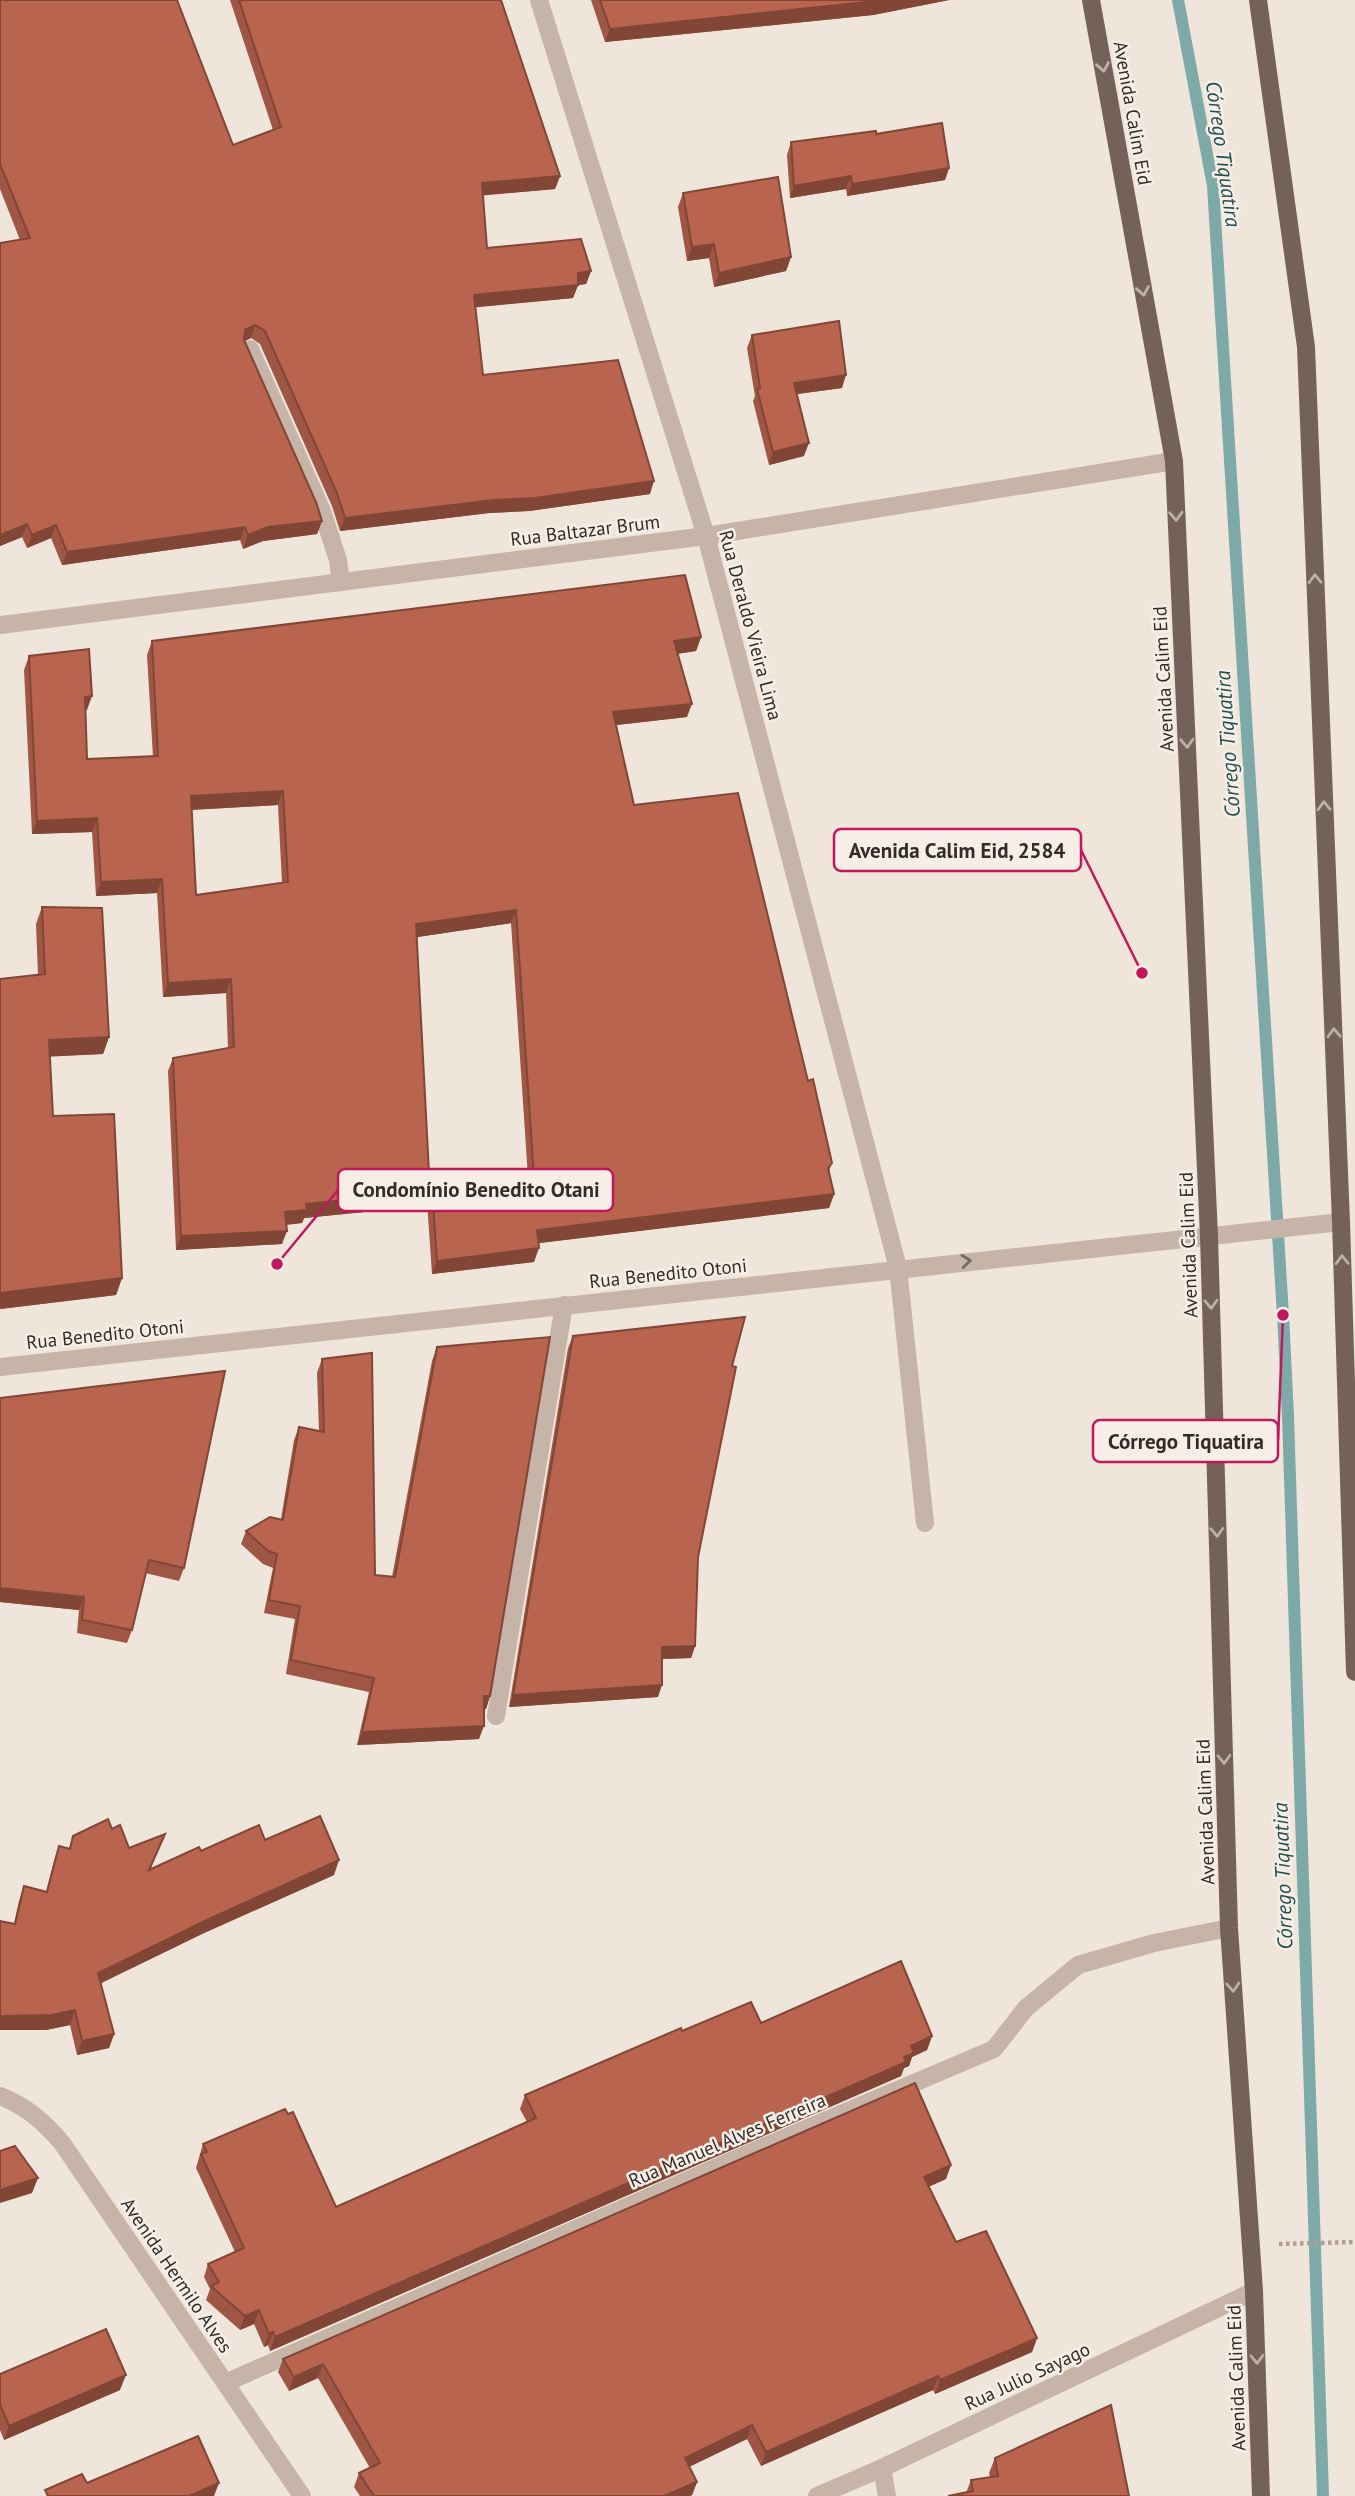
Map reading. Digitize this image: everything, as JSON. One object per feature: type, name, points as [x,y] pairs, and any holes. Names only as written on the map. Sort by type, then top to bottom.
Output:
[{"type":"main road","name":"Avenida Calim Eid","points":[[1091,0],[1174,461],[1209,1236],[1229,1928],[1254,2291],[1261,2496]]},
{"type":"main road","points":[[1258,0],[1306,347],[1353,1539],[1355,1672]]},
{"type":"street","name":"Rua Deraldo Vieira Lima","points":[[539,0],[706,536],[898,1269],[925,1523]]},
{"type":"street","points":[[250,349],[322,511],[338,560],[341,582]]},
{"type":"street","name":"Rua Baltazar Brum","points":[[0,625],[706,536],[1174,461]]},
{"type":"street","name":"Rua Benedito Otoni","points":[[0,1367],[1341,1222]]},
{"type":"street","points":[[496,1716],[564,1305]]},
{"type":"street","name":"Rua Manuel Alves Ferreira","points":[[225,2383],[763,2147],[994,2049],[1026,2008],[1078,1965],[1154,1943],[1229,1928]]},
{"type":"street","name":"Avenida Hermilo Alves","points":[[0,2096],[18,2103],[34,2115],[62,2143],[302,2496]]},
{"type":"street","name":"Rua Julio Sayago","points":[[817,2496],[882,2468],[1254,2291]]},
{"type":"street","points":[[882,2468],[887,2496]]},
{"type":"path","points":[[1292,2244],[1355,2242]]},
{"type":"building","points":[[0,0],[177,0],[233,145],[281,127],[239,0],[501,0],[560,176],[482,183],[487,248],[581,239],[591,271],[578,273],[578,285],[474,295],[483,375],[618,360],[654,481],[534,498],[494,500],[345,518],[337,493],[265,331],[255,325],[245,330],[244,340],[322,521],[268,527],[248,535],[245,527],[67,552],[56,525],[32,535],[27,524],[0,535],[0,243],[30,238],[0,164]]},
{"type":"building","points":[[600,0],[886,0],[610,29]]},
{"type":"building","points":[[942,123],[949,168],[852,184],[851,176],[794,186],[791,142],[876,131],[876,134]]},
{"type":"building","points":[[778,177],[791,257],[719,273],[714,244],[692,247],[683,193]]},
{"type":"building","points":[[839,321],[846,375],[794,383],[809,443],[773,452],[757,389],[760,388],[752,335]]},
{"type":"building","points":[[685,575],[701,637],[674,641],[692,704],[613,712],[634,805],[738,793],[808,1081],[813,1079],[832,1163],[828,1168],[834,1194],[537,1230],[539,1248],[437,1261],[432,1188],[534,1177],[516,910],[416,924],[430,1192],[306,1204],[307,1210],[285,1212],[287,1231],[181,1236],[173,1058],[234,1047],[231,979],[168,983],[162,879],[101,882],[97,818],[37,821],[29,656],[89,649],[92,696],[85,697],[87,759],[158,756],[152,641]],"holes":[[[283,791],[288,882],[196,895],[191,796]]]},
{"type":"building","points":[[42,907],[102,908],[109,1037],[49,1040],[53,1116],[114,1114],[122,1278],[0,1293],[0,979],[45,974]]},
{"type":"building","points":[[745,1317],[732,1366],[736,1367],[698,1557],[695,1646],[662,1647],[662,1685],[513,1695],[573,1336]]},
{"type":"building","points":[[550,1337],[490,1696],[484,1696],[484,1726],[362,1732],[374,1678],[291,1660],[300,1606],[269,1600],[277,1554],[268,1551],[246,1531],[270,1517],[283,1520],[299,1427],[324,1432],[322,1359],[372,1353],[375,1575],[395,1577],[437,1347]]},
{"type":"building","points":[[225,1371],[184,1568],[149,1560],[132,1630],[82,1620],[84,1597],[0,1588],[0,1398]]},
{"type":"building","points":[[320,1816],[339,1860],[98,1973],[114,2034],[82,2041],[75,2010],[52,2015],[0,2016],[0,1921],[15,1924],[24,1886],[47,1892],[59,1846],[70,1849],[73,1836],[108,1819],[112,1829],[120,1825],[129,1848],[165,1834],[149,1870],[199,1847],[201,1851],[259,1825],[265,1840]]},
{"type":"building","points":[[901,1961],[932,2036],[911,2046],[914,2053],[904,2057],[906,2062],[275,2337],[273,2332],[269,2334],[259,2310],[245,2316],[211,2286],[219,2282],[208,2264],[244,2248],[201,2154],[207,2152],[203,2144],[285,2109],[288,2114],[293,2112],[336,2207],[536,2118],[525,2095],[681,2028],[682,2031],[751,2002],[761,2023]]},
{"type":"building","points":[[915,2083],[951,2165],[924,2177],[956,2242],[986,2231],[1037,2338],[940,2380],[938,2376],[766,2452],[752,2425],[685,2458],[697,2482],[664,2496],[374,2496],[359,2473],[380,2463],[323,2364],[294,2377],[283,2359]]},
{"type":"building","points":[[15,2146],[38,2178],[0,2190],[0,2151]]},
{"type":"building","points":[[106,2329],[126,2375],[9,2426],[0,2404],[0,2374]]},
{"type":"building","points":[[1111,2405],[1129,2496],[948,2496],[973,2491],[971,2480],[998,2476],[995,2458]]},
{"type":"building","points":[[198,2436],[219,2483],[189,2496],[48,2496],[45,2490],[82,2474],[87,2483]]},
{"type":"waterway","name":"Córrego Tiquatira","points":[[1178,0],[1213,186],[1283,1315],[1323,2496]]},
{"type":"place","name":"Avenida Calim Eid, 2584","points":[[1142,973]]},
{"type":"place","name":"Condomínio Benedito Otani","points":[[277,1264]]},
{"type":"place","name":"Córrego Tiquatira","points":[[1283,1315]]}]
